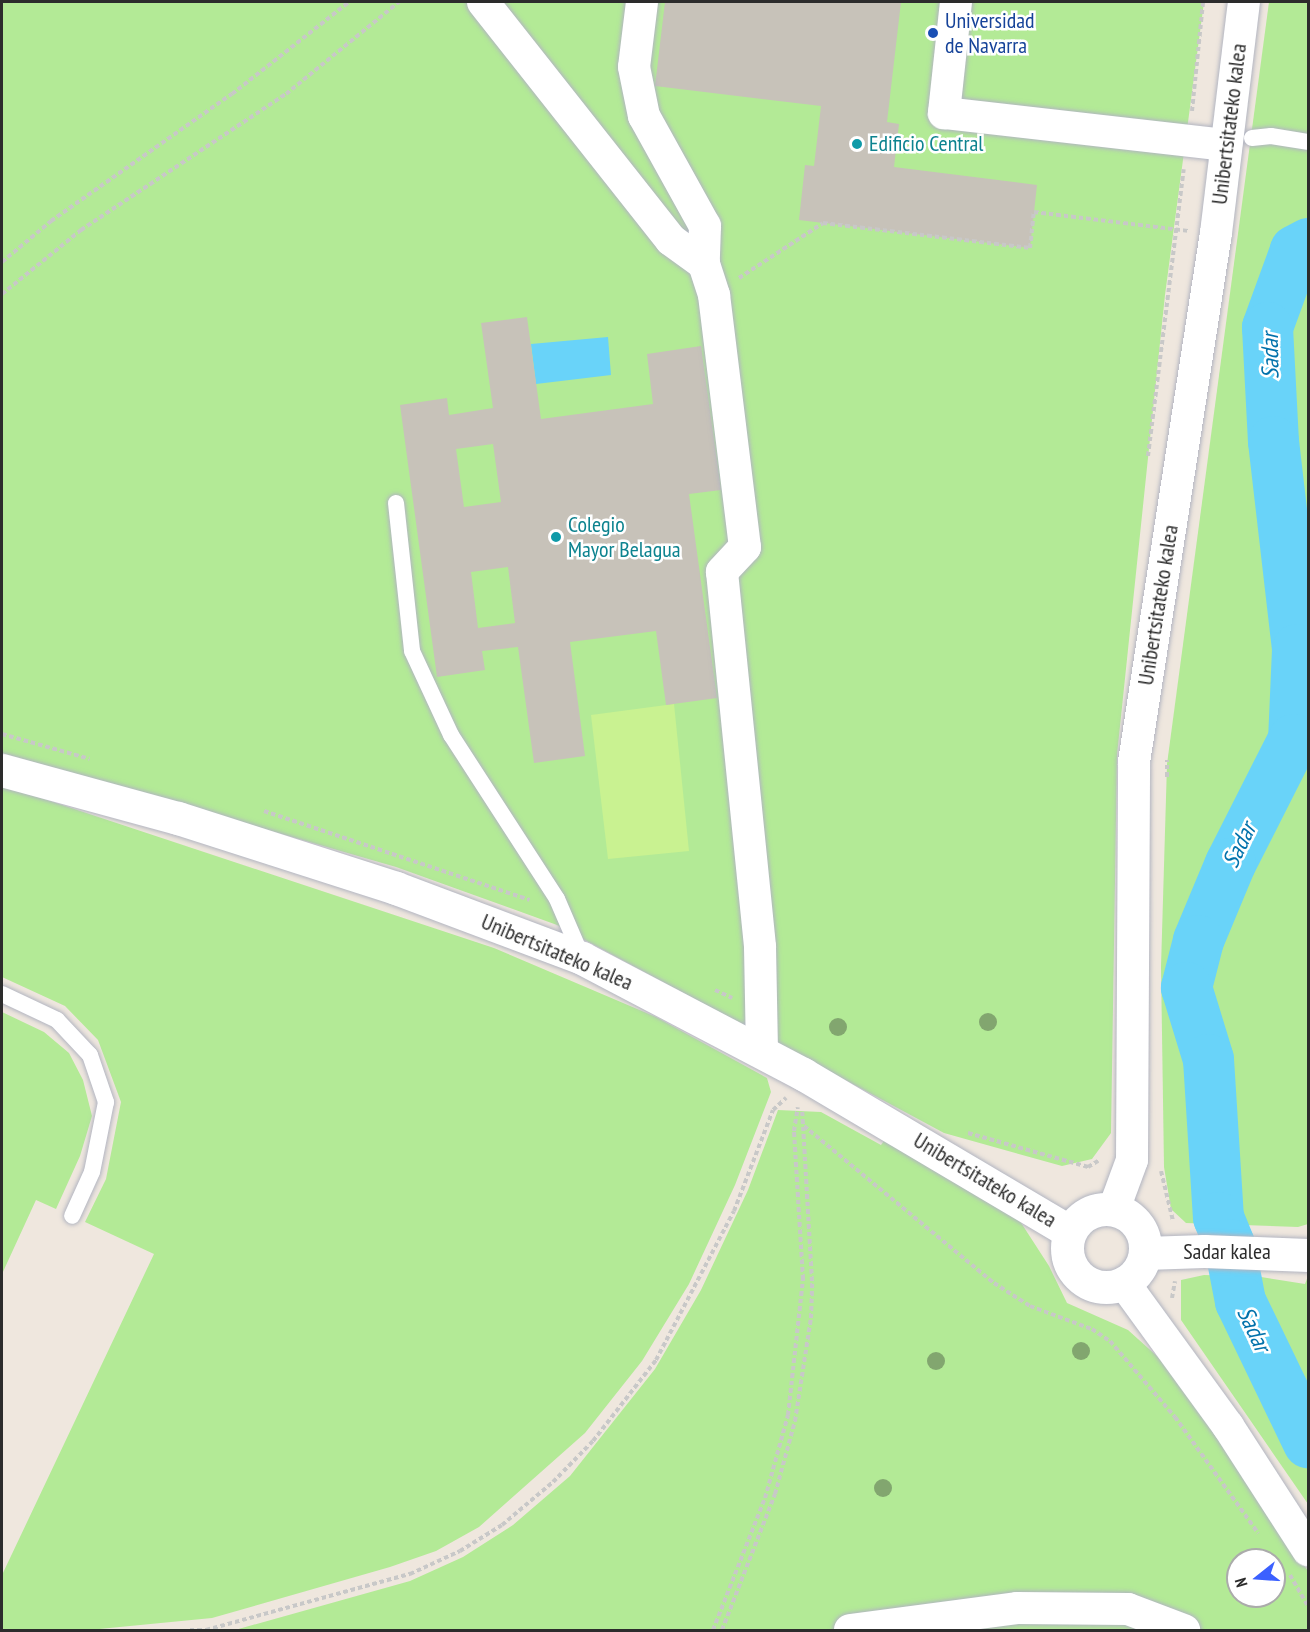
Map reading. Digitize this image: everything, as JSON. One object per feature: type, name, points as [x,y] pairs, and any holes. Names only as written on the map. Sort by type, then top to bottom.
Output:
[{"type":"main road","name":"Unibertsitateko kalea","points":[[2,770],[178,818],[396,888],[582,958],[762,1052],[1070,1231]]},
{"type":"main road","points":[[1114,1209],[1138,1225],[1145,1254],[1140,1269],[1124,1284],[1101,1287],[1076,1275],[1066,1247],[1070,1231],[1088,1212],[1114,1209]]},
{"type":"main road","name":"Sadar kalea","points":[[1145,1254],[1204,1251],[1299,1254]]},
{"type":"street","points":[[483,2],[671,240],[704,264]]},
{"type":"street","points":[[642,2],[634,68],[644,116],[705,226],[704,264],[714,295],[745,547],[722,572],[760,947],[762,1052]]},
{"type":"street","name":"Unibertsitateko kalea","points":[[956,2],[944,113],[1189,141]]},
{"type":"street","name":"Unibertsitateko kalea","points":[[1114,1209],[1132,1160],[1134,762],[1216,233],[1239,141],[1244,2]]},
{"type":"street","points":[[1189,141],[1239,141]]},
{"type":"street","points":[[1124,1284],[1228,1426],[1298,1560]]},
{"type":"street","points":[[850,1630],[889,1627],[1017,1608],[1128,1609],[1184,1630]]},
{"type":"lane","points":[[1239,141],[1271,136],[1308,142]]},
{"type":"lane","points":[[396,503],[412,651],[451,735],[557,899],[582,958]]},
{"type":"lane","points":[[2,994],[57,1020],[90,1055],[106,1102],[92,1172],[72,1216]]},
{"type":"path","points":[[2,262],[51,221],[232,94],[349,2]]},
{"type":"path","points":[[2,294],[81,230],[286,94],[399,2]]},
{"type":"path","points":[[1174,230],[1189,141],[1203,2]]},
{"type":"path","points":[[714,295],[823,223],[1030,248],[1034,212],[1174,230],[1216,233]]},
{"type":"path","points":[[1166,785],[1168,751]]},
{"type":"path","points":[[190,1630],[206,1630],[410,1574],[460,1551],[502,1525],[553,1482],[600,1432],[656,1360],[734,1210],[772,1110],[793,1096]]},
{"type":"path","points":[[713,1630],[765,1498],[788,1415],[803,1279],[794,1131],[799,1103]]},
{"type":"path","points":[[722,1630],[776,1494],[795,1421],[811,1318],[804,1126],[993,1283],[1030,1306],[1092,1329],[1110,1341],[1175,1417],[1225,1492],[1261,1536]]},
{"type":"path","points":[[1161,1158],[1169,1218],[1180,1228]]},
{"type":"path","points":[[1298,1560],[1308,1606]]},
{"type":"green space","points":[[2,2],[1204,2],[1165,295],[1117,755],[1111,1133],[1092,1159],[1062,1166],[944,1133],[557,925],[396,867],[2,753]]},
{"type":"green space","points":[[1269,2],[1308,2],[1308,1224],[1298,1227],[1186,1223],[1171,1209],[1164,1167],[1161,967],[1167,764]]},
{"type":"green space","points":[[674,704],[689,851],[608,859],[591,715]]},
{"type":"green space","points":[[2,785],[494,948],[656,1017],[767,1078],[771,1092],[735,1185],[689,1284],[642,1361],[585,1433],[479,1527],[436,1551],[390,1567],[212,1618],[89,1630],[2,1630],[2,1575],[154,1254],[85,1222],[106,1179],[121,1102],[98,1040],[65,1006],[2,977]]},
{"type":"green space","points":[[2,1012],[44,1032],[69,1053],[83,1080],[92,1116],[80,1156],[56,1209],[36,1200],[2,1274]]},
{"type":"green space","points":[[778,1110],[821,1112],[881,1145],[887,1137],[1016,1215],[1049,1266],[1067,1303],[1128,1330],[1168,1366],[1308,1571],[1308,1630],[235,1630],[410,1581],[463,1557],[513,1525],[570,1476],[655,1369],[701,1290],[748,1190]]},
{"type":"green space","points":[[1204,1275],[1261,1277],[1305,1284],[1308,1276],[1308,1504],[1181,1320],[1181,1280]]},
{"type":"water","points":[[608,337],[611,375],[536,384],[531,344]]},
{"type":"building","name":"Edificio Central","points":[[665,2],[901,2],[887,122],[899,124],[894,167],[1037,185],[1030,248],[799,220],[805,165],[814,166],[821,106],[655,86]]},
{"type":"building","name":"Colegio Mayor Belagua","points":[[527,317],[541,419],[653,404],[647,354],[701,346],[721,490],[689,494],[717,698],[666,705],[656,631],[570,642],[585,756],[534,763],[518,647],[482,651],[485,670],[437,677],[400,405],[447,398],[449,415],[493,408],[481,323]],"holes":[[[493,444],[501,502],[464,507],[456,449]],[[508,567],[515,623],[478,628],[471,572]]]},
{"type":"waterway","name":"Sadar","points":[[1308,243],[1295,250],[1267,327],[1273,441],[1297,649],[1293,739],[1230,863],[1198,940],[1186,987],[1208,1059],[1218,1217],[1229,1244],[1240,1301],[1308,1442]]},
{"type":"place","name":"Universidad de Navarra","points":[[933,33]]},
{"type":"place","name":"Edificio Central","points":[[857,144]]},
{"type":"place","name":"Colegio Mayor Belagua","points":[[556,537]]}]
